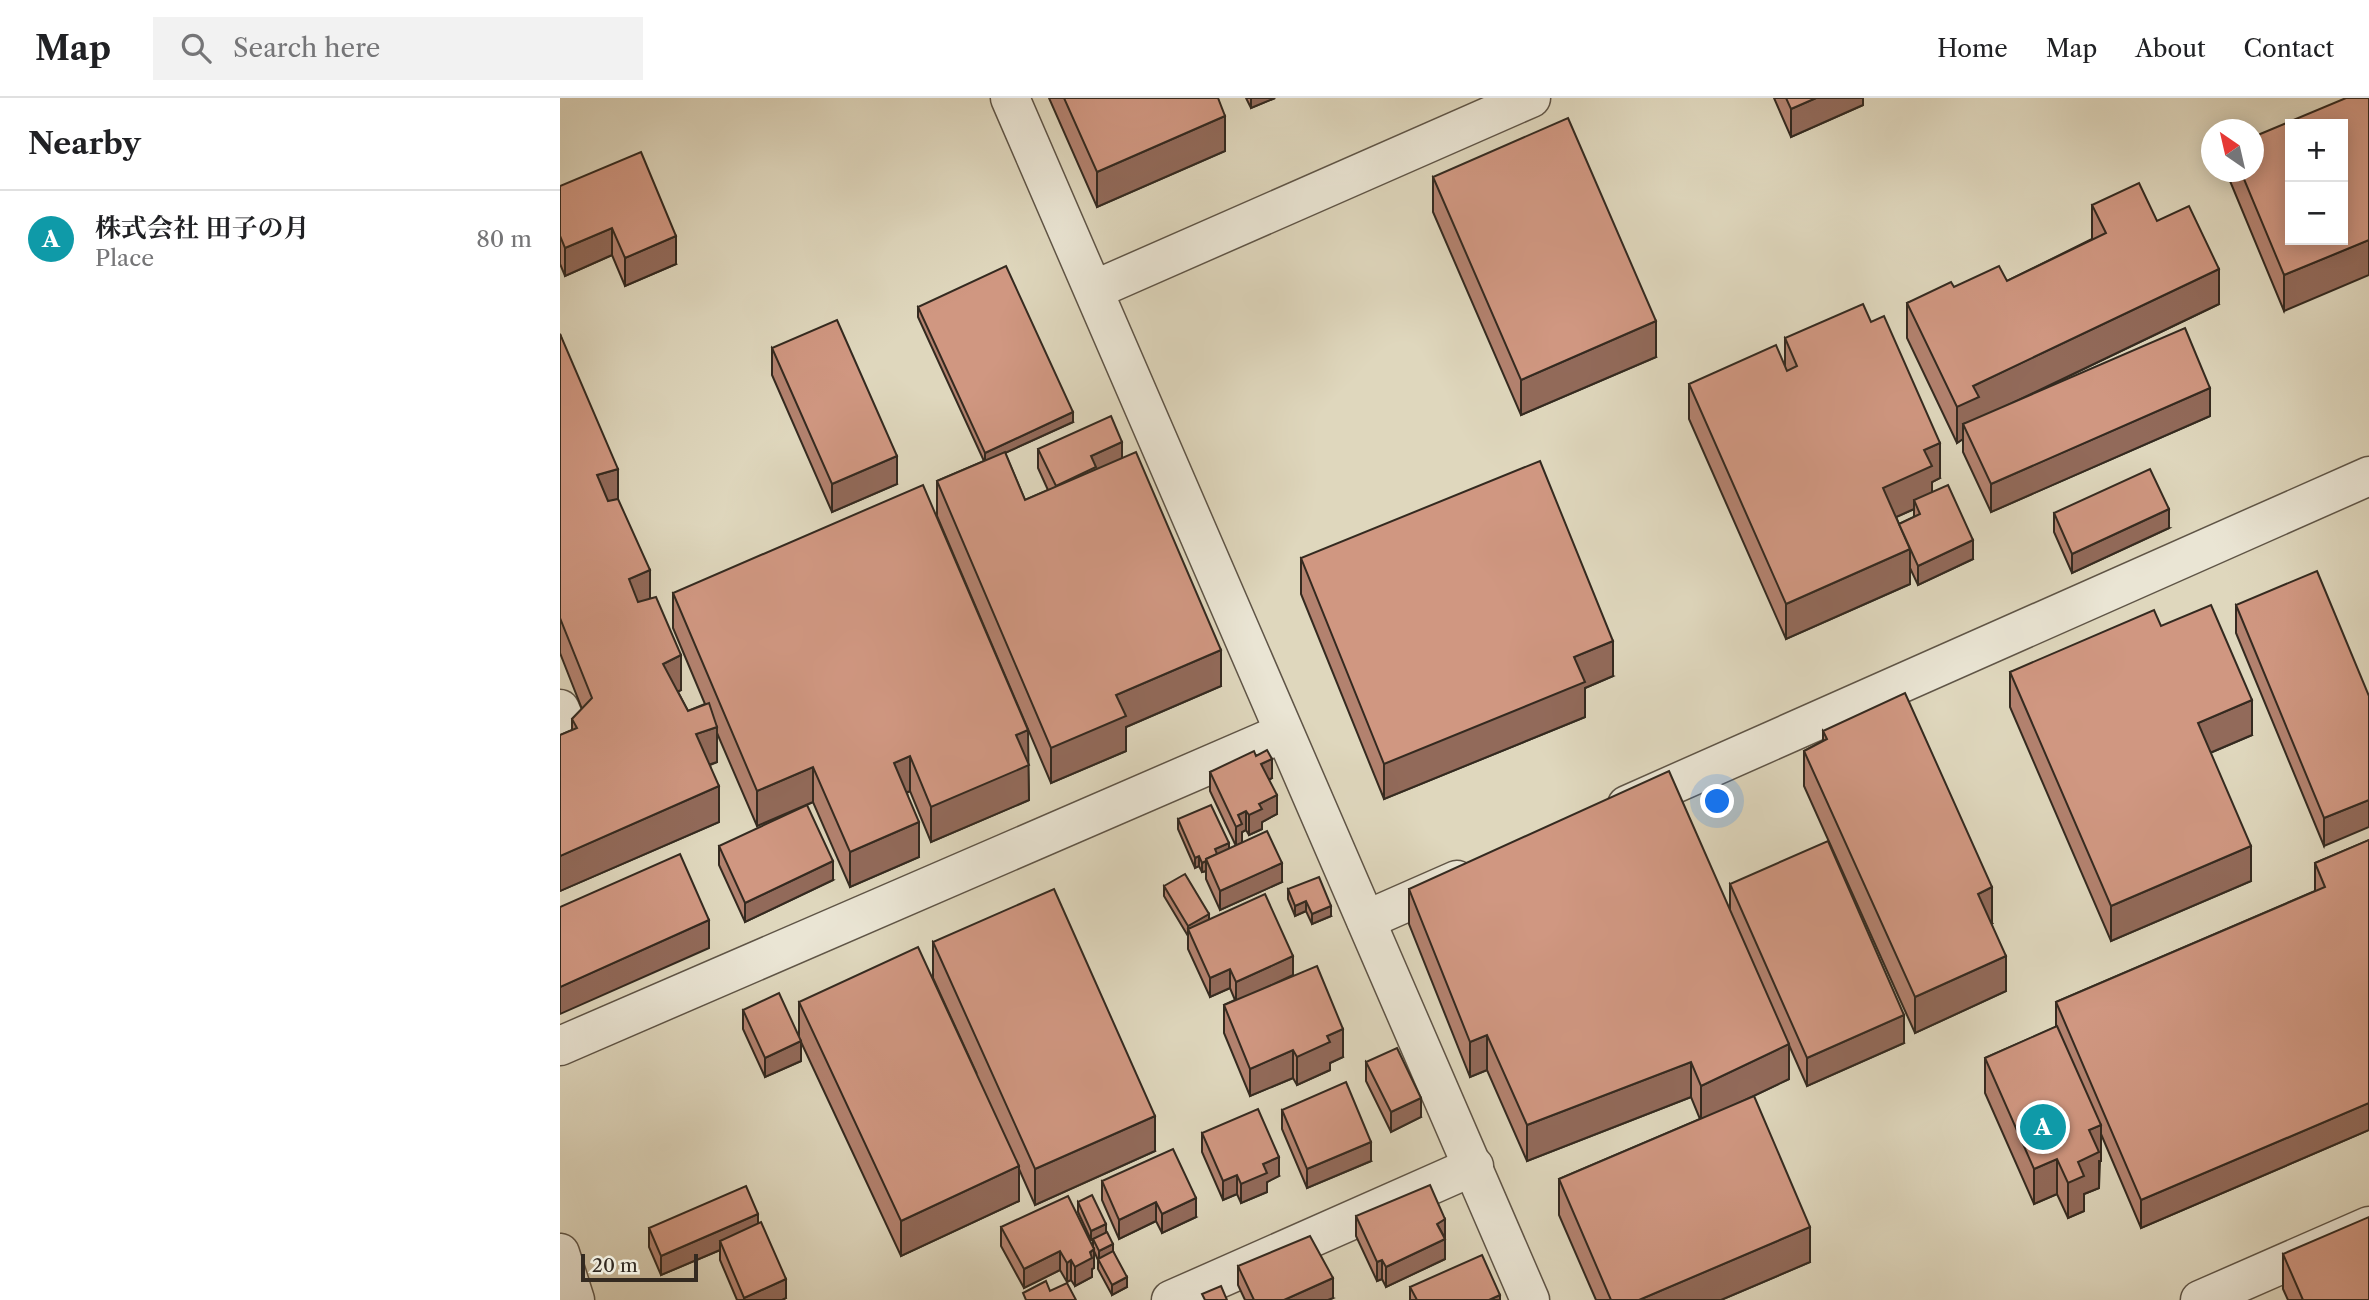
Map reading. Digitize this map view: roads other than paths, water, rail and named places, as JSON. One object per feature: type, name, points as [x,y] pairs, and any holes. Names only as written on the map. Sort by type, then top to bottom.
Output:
[{"type":"street","points":[[1010,98],[1530,1300]]},
{"type":"street","points":[[1094,290],[1531,98]]},
{"type":"street","points":[[1594,819],[2369,476]]},
{"type":"street","points":[[560,709],[568,728],[560,734]]},
{"type":"street","points":[[560,1046],[1283,733]]},
{"type":"street","points":[[1366,920],[1493,864]]},
{"type":"street","points":[[1171,1300],[1474,1166]]},
{"type":"street","points":[[2200,1300],[2369,1226]]},
{"type":"street","points":[[560,1253],[575,1300]]},
{"type":"place","name":"株式会社 田子の月","points":[[2043,1127]]}]
